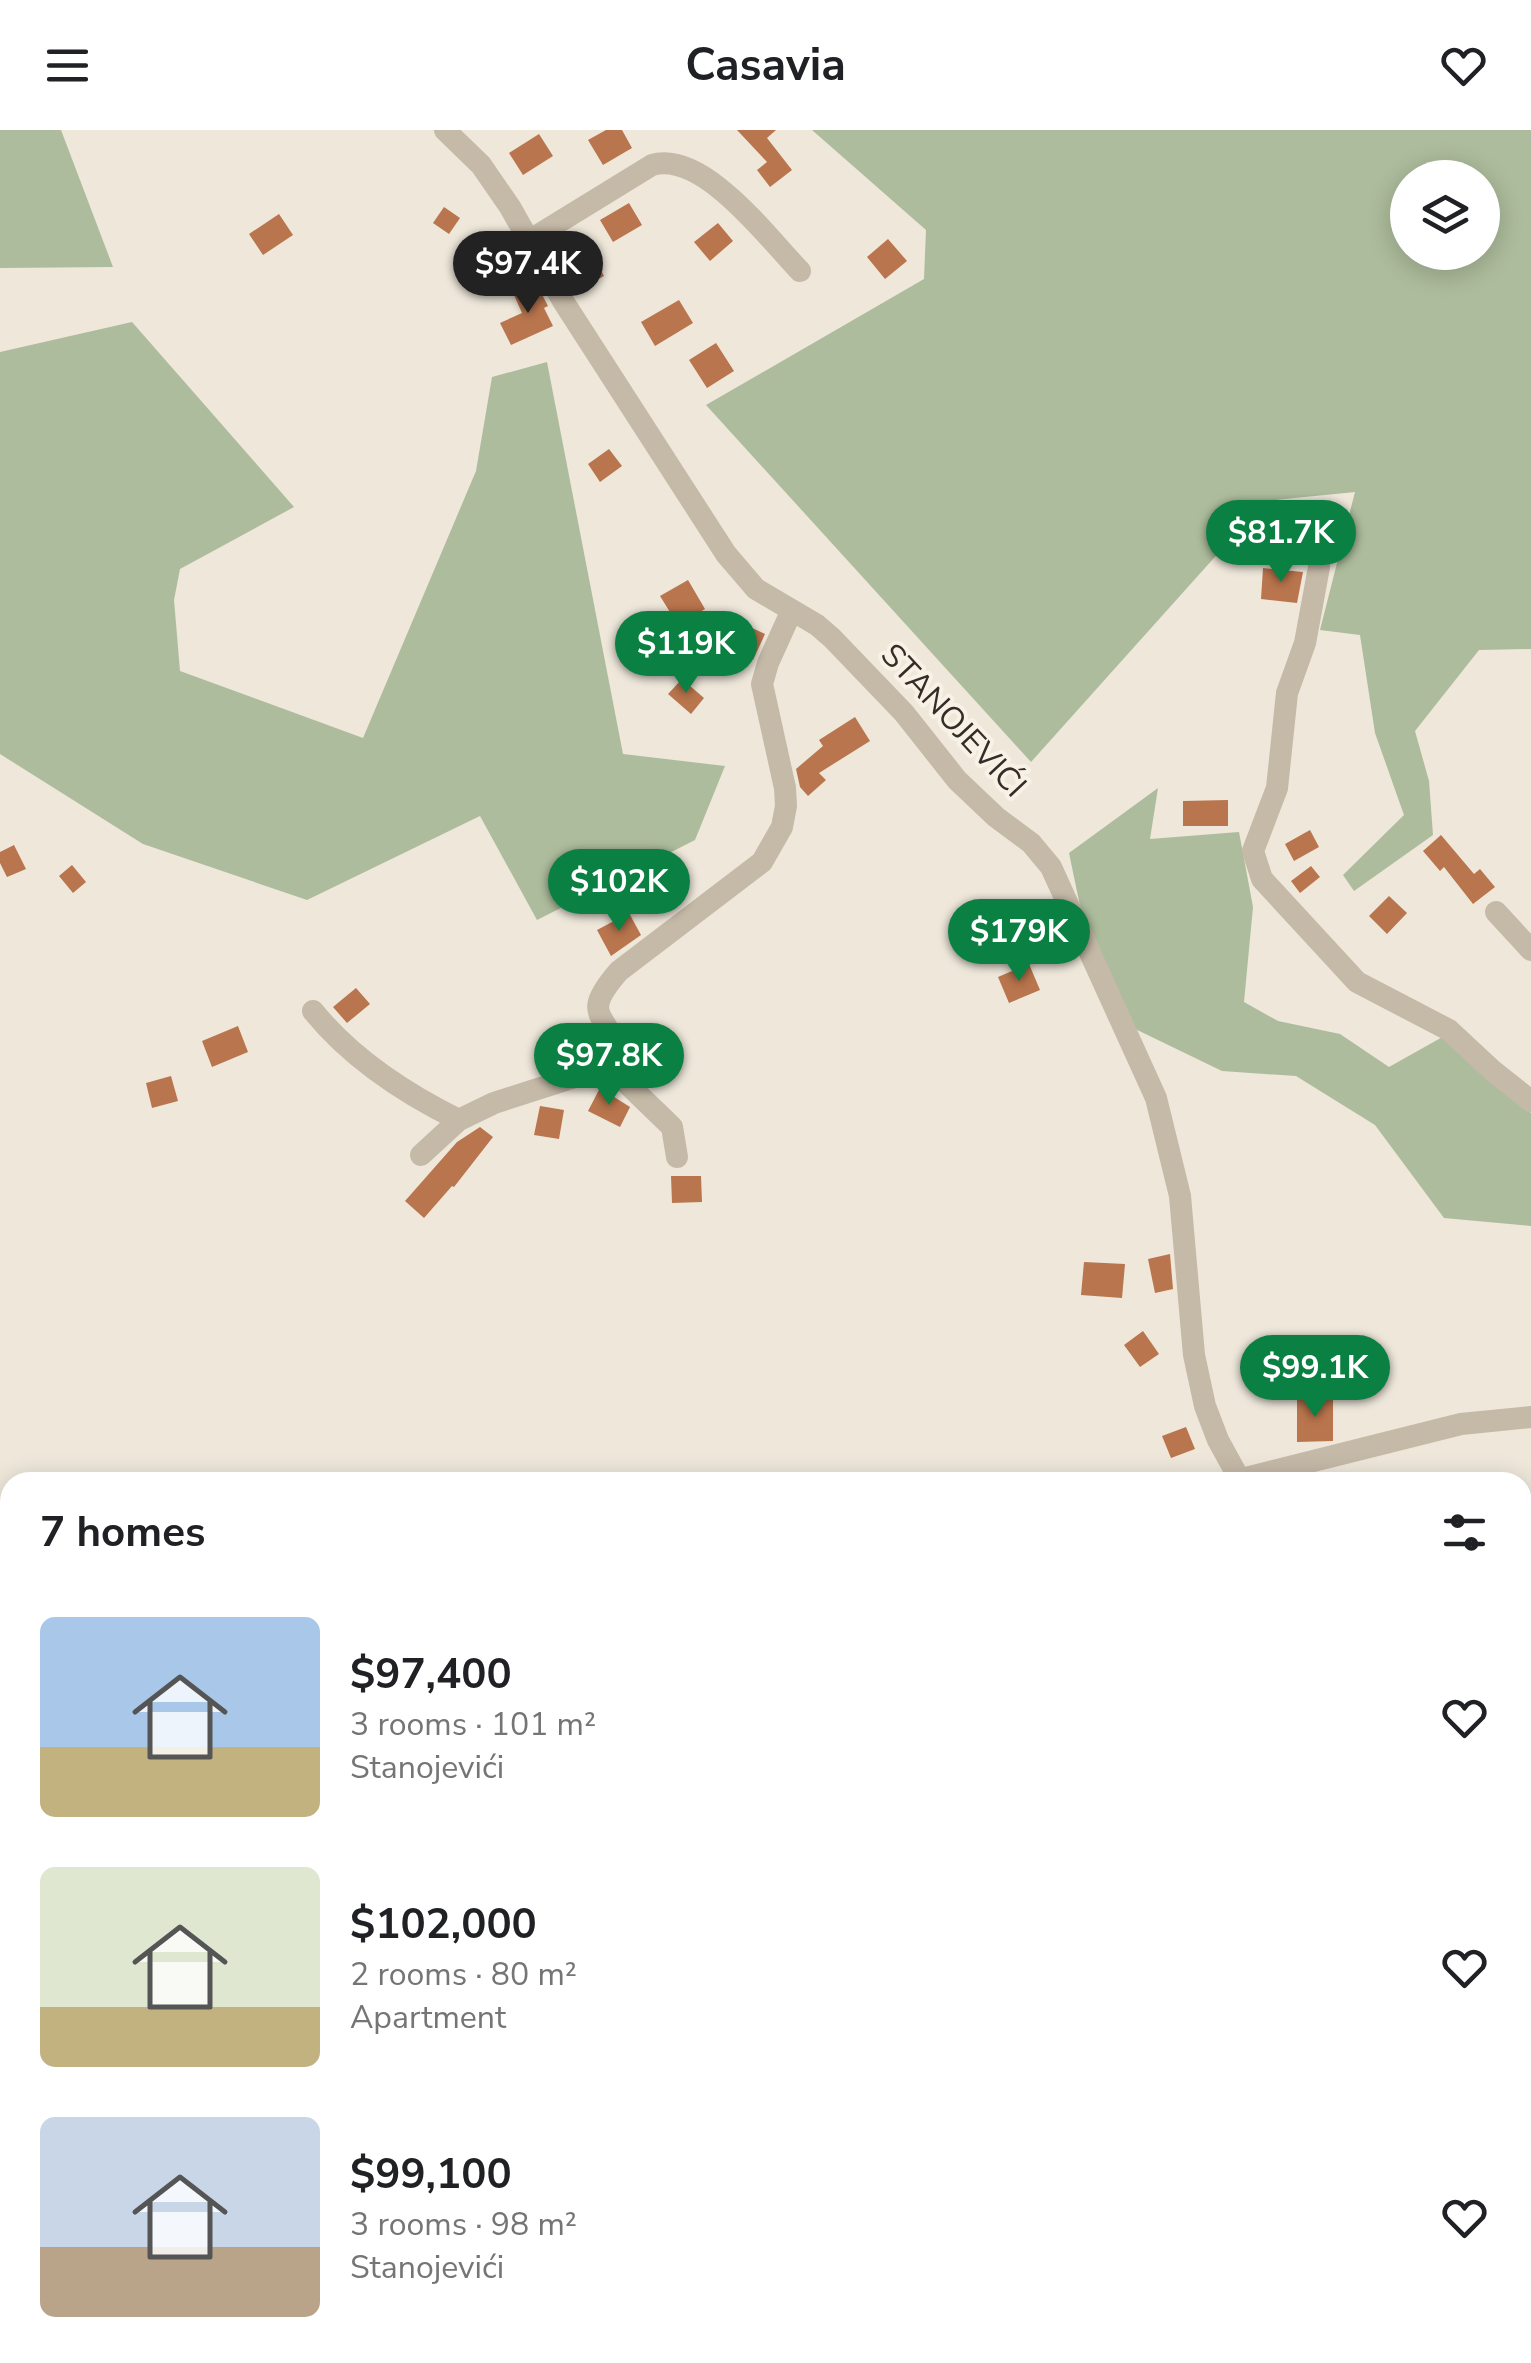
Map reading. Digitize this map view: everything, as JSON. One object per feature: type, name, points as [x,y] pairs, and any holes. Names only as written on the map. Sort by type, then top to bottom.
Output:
[{"type":"street","name":"STANOJEVIĆI","points":[[445,130],[481,165],[530,240],[563,301],[726,554],[756,589],[817,625],[869,675],[957,780],[1031,843],[1051,867],[1156,1098],[1180,1196],[1198,1372],[1211,1423],[1232,1472]]},
{"type":"street","points":[[530,240],[652,165],[666,161],[682,164],[730,196],[800,271]]},
{"type":"street","points":[[1318,567],[1306,642],[1288,693],[1278,788],[1253,851],[1262,879],[1358,982],[1450,1030],[1493,1072],[1531,1101]]},
{"type":"street","points":[[421,1154],[459,1120],[494,1103],[609,1066],[618,1058],[617,1049],[599,1018],[600,993],[619,971],[762,862],[782,828],[786,788],[762,684],[792,610]]},
{"type":"street","points":[[1496,912],[1531,950]]},
{"type":"street","points":[[313,1011],[330,1032],[375,1070],[422,1102],[459,1120]]},
{"type":"street","points":[[609,1066],[672,1127],[677,1157]]},
{"type":"street","points":[[1272,1472],[1462,1424],[1531,1417]]},
{"type":"green space","points":[[0,130],[61,130],[113,267],[0,268]]},
{"type":"green space","points":[[812,130],[1531,130],[1531,649],[1479,650],[1415,731],[1429,781],[1433,835],[1354,891],[1343,875],[1404,815],[1375,733],[1360,635],[1320,630],[1355,492],[1265,501],[1031,762],[706,405],[924,279],[926,230]]},
{"type":"green space","points":[[132,322],[294,507],[180,569],[174,600],[180,671],[363,738],[476,471],[492,377],[547,362],[623,754],[725,766],[695,840],[537,920],[480,816],[307,900],[143,844],[0,754],[0,352]]},
{"type":"green space","points":[[1158,788],[1150,839],[1239,832],[1253,907],[1244,1002],[1278,1021],[1340,1034],[1389,1067],[1446,1035],[1531,1113],[1531,1226],[1444,1218],[1375,1125],[1296,1076],[1222,1071],[1129,1026],[1084,925],[1069,853]]},
{"type":"building","points":[[606,130],[622,130],[632,148],[603,165],[588,140]]},
{"type":"building","points":[[737,130],[776,130],[767,138],[792,170],[770,187],[757,170],[767,162]]},
{"type":"building","points":[[539,134],[553,156],[523,175],[509,153]]},
{"type":"building","points":[[629,203],[642,225],[613,242],[600,220]]},
{"type":"building","points":[[444,207],[460,218],[449,234],[433,223]]},
{"type":"building","points":[[279,214],[293,235],[263,255],[249,234]]},
{"type":"building","points":[[718,223],[733,241],[710,261],[694,242]]},
{"type":"building","points":[[888,239],[907,261],[885,279],[867,257]]},
{"type":"building","points":[[593,255],[604,276],[575,292],[563,271]]},
{"type":"building","points":[[537,285],[553,326],[511,345],[500,323],[522,313],[514,295]]},
{"type":"building","points":[[679,300],[693,323],[655,346],[641,322]]},
{"type":"building","points":[[716,343],[734,371],[707,388],[689,360]]},
{"type":"building","points":[[609,449],[622,466],[600,482],[588,464]]},
{"type":"building","points":[[1263,568],[1303,572],[1297,603],[1261,599]]},
{"type":"building","points":[[688,580],[705,609],[678,625],[660,596]]},
{"type":"building","points":[[722,614],[765,634],[753,660],[710,640]]},
{"type":"building","points":[[682,679],[704,698],[691,714],[668,694]]},
{"type":"building","points":[[855,717],[870,741],[819,773],[826,780],[808,796],[800,787],[796,769],[823,746],[819,740]]},
{"type":"building","points":[[1228,800],[1228,826],[1183,826],[1183,801]]},
{"type":"building","points":[[1310,830],[1319,847],[1294,861],[1285,844]]},
{"type":"building","points":[[1441,835],[1474,874],[1480,869],[1495,887],[1473,904],[1444,867],[1440,871],[1423,851]]},
{"type":"building","points":[[14,845],[26,869],[7,877],[0,852]]},
{"type":"building","points":[[72,865],[86,882],[73,893],[59,876]]},
{"type":"building","points":[[1311,866],[1320,877],[1300,893],[1291,881]]},
{"type":"building","points":[[1389,896],[1407,913],[1387,934],[1369,916]]},
{"type":"building","points":[[629,913],[641,935],[611,956],[597,930]]},
{"type":"building","points":[[1029,964],[1040,990],[1009,1003],[998,977]]},
{"type":"building","points":[[356,988],[370,1004],[347,1023],[333,1007]]},
{"type":"building","points":[[238,1026],[248,1052],[212,1067],[202,1041]]},
{"type":"building","points":[[171,1076],[178,1101],[152,1108],[146,1083]]},
{"type":"building","points":[[600,1088],[630,1107],[620,1127],[588,1111]]},
{"type":"building","points":[[540,1106],[564,1110],[559,1139],[534,1135]]},
{"type":"building","points":[[480,1127],[493,1137],[424,1218],[405,1201],[457,1142]]},
{"type":"building","points":[[671,1176],[701,1176],[702,1202],[672,1203]]},
{"type":"building","points":[[1170,1254],[1173,1289],[1155,1293],[1148,1259]]},
{"type":"building","points":[[1084,1262],[1125,1264],[1122,1298],[1081,1295]]},
{"type":"building","points":[[1143,1331],[1159,1354],[1140,1367],[1124,1345]]},
{"type":"building","points":[[1333,1398],[1333,1441],[1297,1442],[1297,1399]]},
{"type":"building","points":[[1186,1427],[1195,1449],[1171,1458],[1162,1436]]}]
